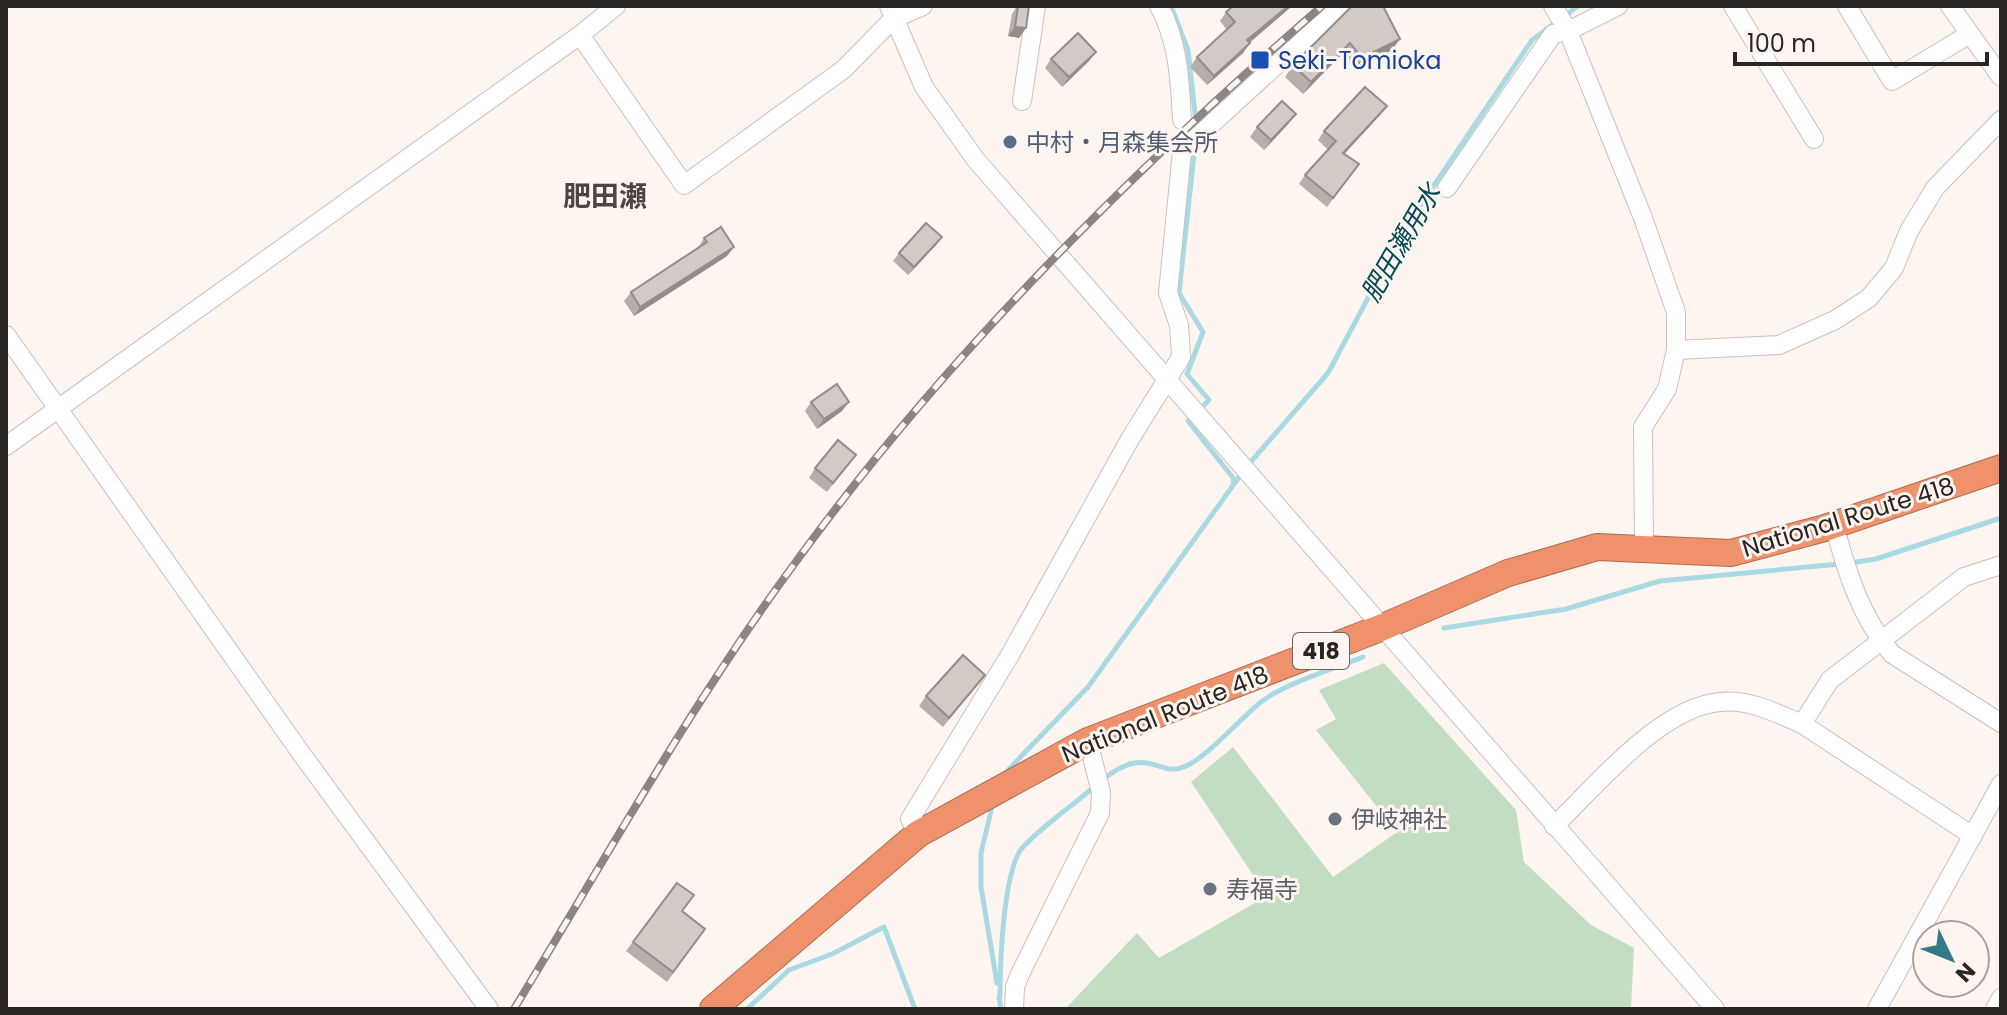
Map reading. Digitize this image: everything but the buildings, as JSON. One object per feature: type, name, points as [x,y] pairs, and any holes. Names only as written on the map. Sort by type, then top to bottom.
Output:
[{"type":"highway","name":"National Route 418","points":[[713,1009],[918,834],[1088,741],[1383,627],[1508,573],[1597,547],[1731,553],[1834,525],[2001,468]]},
{"type":"street","points":[[6,446],[580,35],[616,6]]},
{"type":"street","points":[[580,35],[684,185],[844,69],[891,12],[923,6]]},
{"type":"street","points":[[1022,101],[1036,6]]},
{"type":"street","points":[[1159,6],[1169,24],[1177,55],[1182,120]]},
{"type":"street","points":[[918,834],[910,819],[1010,655],[1130,439],[1181,357],[1179,325],[1168,293],[1182,151],[1341,6]]},
{"type":"street","points":[[1553,6],[1568,31],[1643,218],[1676,312],[1676,350],[1667,389],[1643,427],[1644,547]]},
{"type":"street","points":[[1447,188],[1553,34],[1568,31],[1618,6]]},
{"type":"street","points":[[1733,6],[1814,139]]},
{"type":"street","points":[[1847,6],[1892,81],[1968,35]]},
{"type":"street","points":[[1950,6],[2001,77]]},
{"type":"street","points":[[891,12],[924,87],[952,129],[1715,1009]]},
{"type":"street","points":[[1676,350],[1779,345],[1835,320],[1869,298],[1894,268],[1909,231],[1935,188],[2001,120]]},
{"type":"street","points":[[6,335],[294,744],[489,1009]]},
{"type":"street","points":[[1834,525],[1851,587],[1880,641],[1892,654],[2001,723]]},
{"type":"street","points":[[1802,724],[1830,680],[1964,577],[2001,565]]},
{"type":"street","points":[[1554,826],[1650,735],[1685,712],[1719,702],[1756,705],[1802,724],[1973,836]]},
{"type":"street","points":[[1014,1009],[1015,987],[1025,963],[1100,813],[1101,792],[1088,741]]},
{"type":"street","points":[[1877,1009],[2001,784]]},
{"type":"street","points":[[1995,1009],[2001,998]]},
{"type":"green space","points":[[1384,663],[1516,810],[1524,862],[1591,925],[1634,948],[1631,1009],[1065,1009],[1137,933],[1159,958],[1267,896],[1191,782],[1233,747],[1333,877],[1397,832],[1316,730],[1336,719],[1319,690]]},
{"type":"waterway","name":"肥田瀬用水","points":[[1171,6],[1188,50],[1197,131]]},
{"type":"waterway","name":"肥田瀬用水","points":[[1248,465],[1328,373],[1406,227],[1532,40],[1578,6]]},
{"type":"waterway","name":"肥田瀬用水","points":[[1195,145],[1179,293],[1203,332],[1187,374],[1209,400],[1188,421],[1234,479],[1233,482]]},
{"type":"waterway","name":"肥田瀬用水","points":[[1008,770],[1088,687],[1242,473]]},
{"type":"waterway","name":"肥田瀬用水","points":[[1850,563],[1876,559],[2001,518]]},
{"type":"waterway","name":"肥田瀬用水","points":[[1444,628],[1566,609],[1660,581],[1840,564]]},
{"type":"waterway","name":"肥田瀬用水","points":[[1101,781],[1118,769],[1142,762],[1167,769],[1186,766],[1271,695],[1363,657]]},
{"type":"waterway","name":"肥田瀬用水","points":[[1000,997],[1004,918],[1016,858],[1039,831],[1094,787]]},
{"type":"waterway","name":"肥田瀬用水","points":[[992,807],[981,853],[981,887],[997,983]]},
{"type":"waterway","points":[[747,1009],[789,970],[832,954],[884,927],[915,1009]]},
{"type":"waterway","name":"肥田瀬用水","points":[[999,997],[1001,1009]]},
{"type":"railway","points":[[514,1009],[720,671],[795,563],[853,487],[977,340],[1110,201],[1322,6]]},
{"type":"place","name":"Seki-Tomioka","points":[[1260,60]]},
{"type":"place","name":"中村・月森集会所","points":[[1010,142]]},
{"type":"place","name":"伊岐神社","points":[[1335,819]]},
{"type":"place","name":"寿福寺","points":[[1210,889]]},
{"type":"district","name":"肥田瀬","points":[[605,196]]}]
